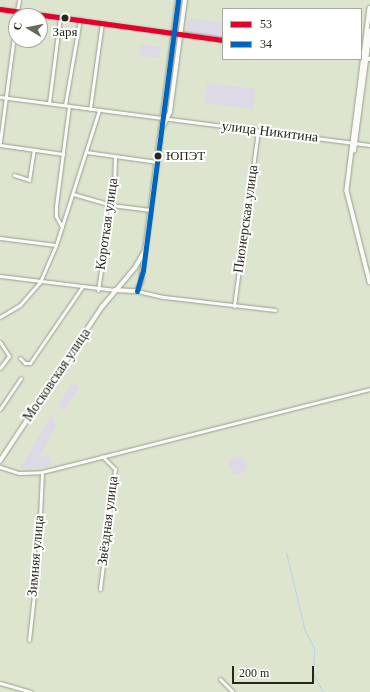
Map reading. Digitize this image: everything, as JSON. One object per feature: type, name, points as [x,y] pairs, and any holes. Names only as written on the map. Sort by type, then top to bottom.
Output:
[{"type":"main road","name":"Московская улица","points":[[137,291],[143,270],[178,0]]},
{"type":"main road","points":[[162,127],[169,119],[185,0]]},
{"type":"main road","points":[[370,8],[347,191],[370,282]]},
{"type":"main road","points":[[365,57],[370,31]]},
{"type":"main road","points":[[173,32],[222,39]]},
{"type":"main road","points":[[354,143],[349,191],[370,274]]},
{"type":"main road","name":"Московская улица","points":[[0,461],[115,290],[134,268],[146,248]]},
{"type":"main road","points":[[134,268],[139,267],[143,270]]},
{"type":"main road","points":[[121,283],[124,292]]},
{"type":"main road","points":[[115,290],[124,292],[137,291]]},
{"type":"street","points":[[48,15],[173,32]]},
{"type":"street","points":[[49,103],[60,17]]},
{"type":"street","points":[[62,227],[56,216],[56,206],[63,154],[67,106],[80,19]]},
{"type":"street","points":[[90,109],[102,23]]},
{"type":"street","points":[[0,142],[12,48]]},
{"type":"street","points":[[0,97],[162,118]]},
{"type":"street","points":[[0,317],[20,306],[40,282],[56,245],[99,110]]},
{"type":"street","name":"улица Никитина","points":[[162,118],[370,145]]},
{"type":"street","name":"Пионерская улица","points":[[234,306],[258,131]]},
{"type":"street","points":[[0,145],[63,154]]},
{"type":"street","points":[[14,175],[29,180],[34,150]]},
{"type":"street","points":[[86,152],[115,158],[157,162]]},
{"type":"street","name":"Короткая улица","points":[[98,290],[111,205],[115,158]]},
{"type":"street","points":[[73,194],[111,205],[151,210]]},
{"type":"street","points":[[0,238],[56,245]]},
{"type":"street","points":[[0,276],[98,290],[115,290]]},
{"type":"street","points":[[20,358],[25,363],[30,363],[82,287]]},
{"type":"street","points":[[137,291],[234,306],[275,310]]},
{"type":"street","points":[[0,342],[9,356],[0,368]]},
{"type":"street","points":[[0,409],[21,378]]},
{"type":"street","points":[[0,467],[19,473],[42,472],[370,390]]},
{"type":"street","name":"Звёздная улица","points":[[100,590],[115,469],[102,456]]},
{"type":"street","name":"Зимняя улица","points":[[29,640],[38,558],[42,472]]},
{"type":"street","points":[[220,680],[233,692]]},
{"type":"street","points":[[0,683],[31,692]]},
{"type":"shaded area","points":[[188,18],[222,23],[222,37],[187,32]]},
{"type":"shaded area","points":[[141,45],[161,47],[160,58],[139,56]]},
{"type":"shaded area","points":[[207,83],[255,89],[253,109],[205,103]]},
{"type":"shaded area","points":[[72,383],[80,387],[64,411],[58,406]]},
{"type":"shaded area","points":[[52,414],[56,426],[40,456],[50,457],[52,465],[40,468],[20,468]]},
{"type":"shaded area","points":[[234,456],[242,456],[247,461],[245,472],[242,474],[234,474],[229,469],[229,461]]},
{"type":"waterway","points":[[286,552],[305,631],[314,648],[313,674],[323,692]]},
{"type":"transit line","name":"34","points":[[137,291],[143,270],[178,0]]},
{"type":"transit line","name":"53","points":[[0,9],[222,40]]},
{"type":"place","name":"Заря","points":[[65,18]]},
{"type":"place","name":"ЮПЭТ","points":[[158,156]]}]
